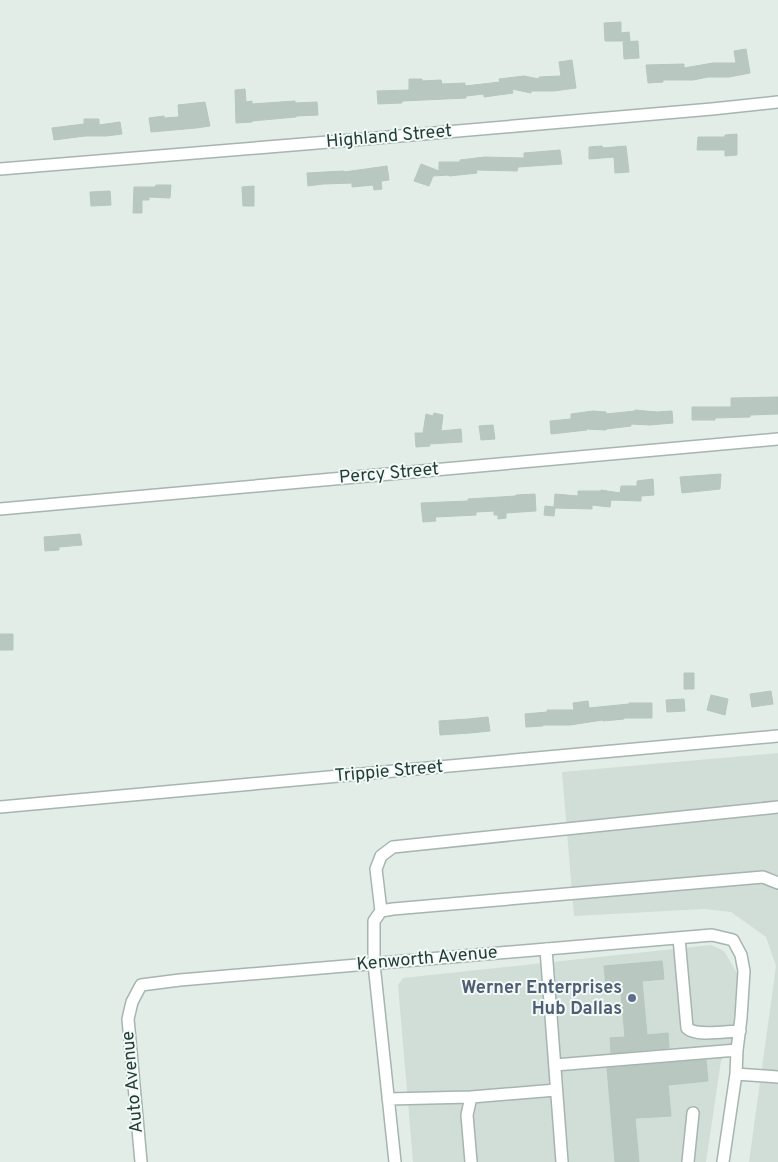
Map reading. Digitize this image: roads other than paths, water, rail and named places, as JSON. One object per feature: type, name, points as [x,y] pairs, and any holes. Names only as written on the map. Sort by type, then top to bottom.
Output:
[{"type":"street","name":"Highland Street","points":[[0,170],[778,102]]},
{"type":"street","name":"Percy Street","points":[[0,510],[778,439]]},
{"type":"street","name":"Trippie Street","points":[[0,807],[778,736]]},
{"type":"street","points":[[394,1162],[374,964],[374,922],[381,911],[376,870],[381,856],[393,847],[778,807]]},
{"type":"street","points":[[381,911],[763,877],[778,883]]},
{"type":"street","name":"Kenworth Avenue","points":[[132,1002],[141,985],[180,980],[712,935],[733,940],[741,955],[744,971],[740,1031]]},
{"type":"street","points":[[679,938],[687,1028],[690,1032],[700,1033],[740,1031],[736,1074],[723,1162]]},
{"type":"street","points":[[546,949],[562,1162]]},
{"type":"street","name":"Auto Avenue","points":[[132,1002],[128,1019],[141,1162]]},
{"type":"street","points":[[555,1065],[737,1050]]},
{"type":"street","points":[[736,1074],[778,1077]]},
{"type":"street","points":[[388,1099],[471,1097],[556,1090]]},
{"type":"street","points":[[471,1097],[467,1115],[471,1162]]},
{"type":"street","points":[[688,1162],[693,1112]]},
{"type":"place","name":"Werner Enterprises Hub Dallas","points":[[632,998]]}]
